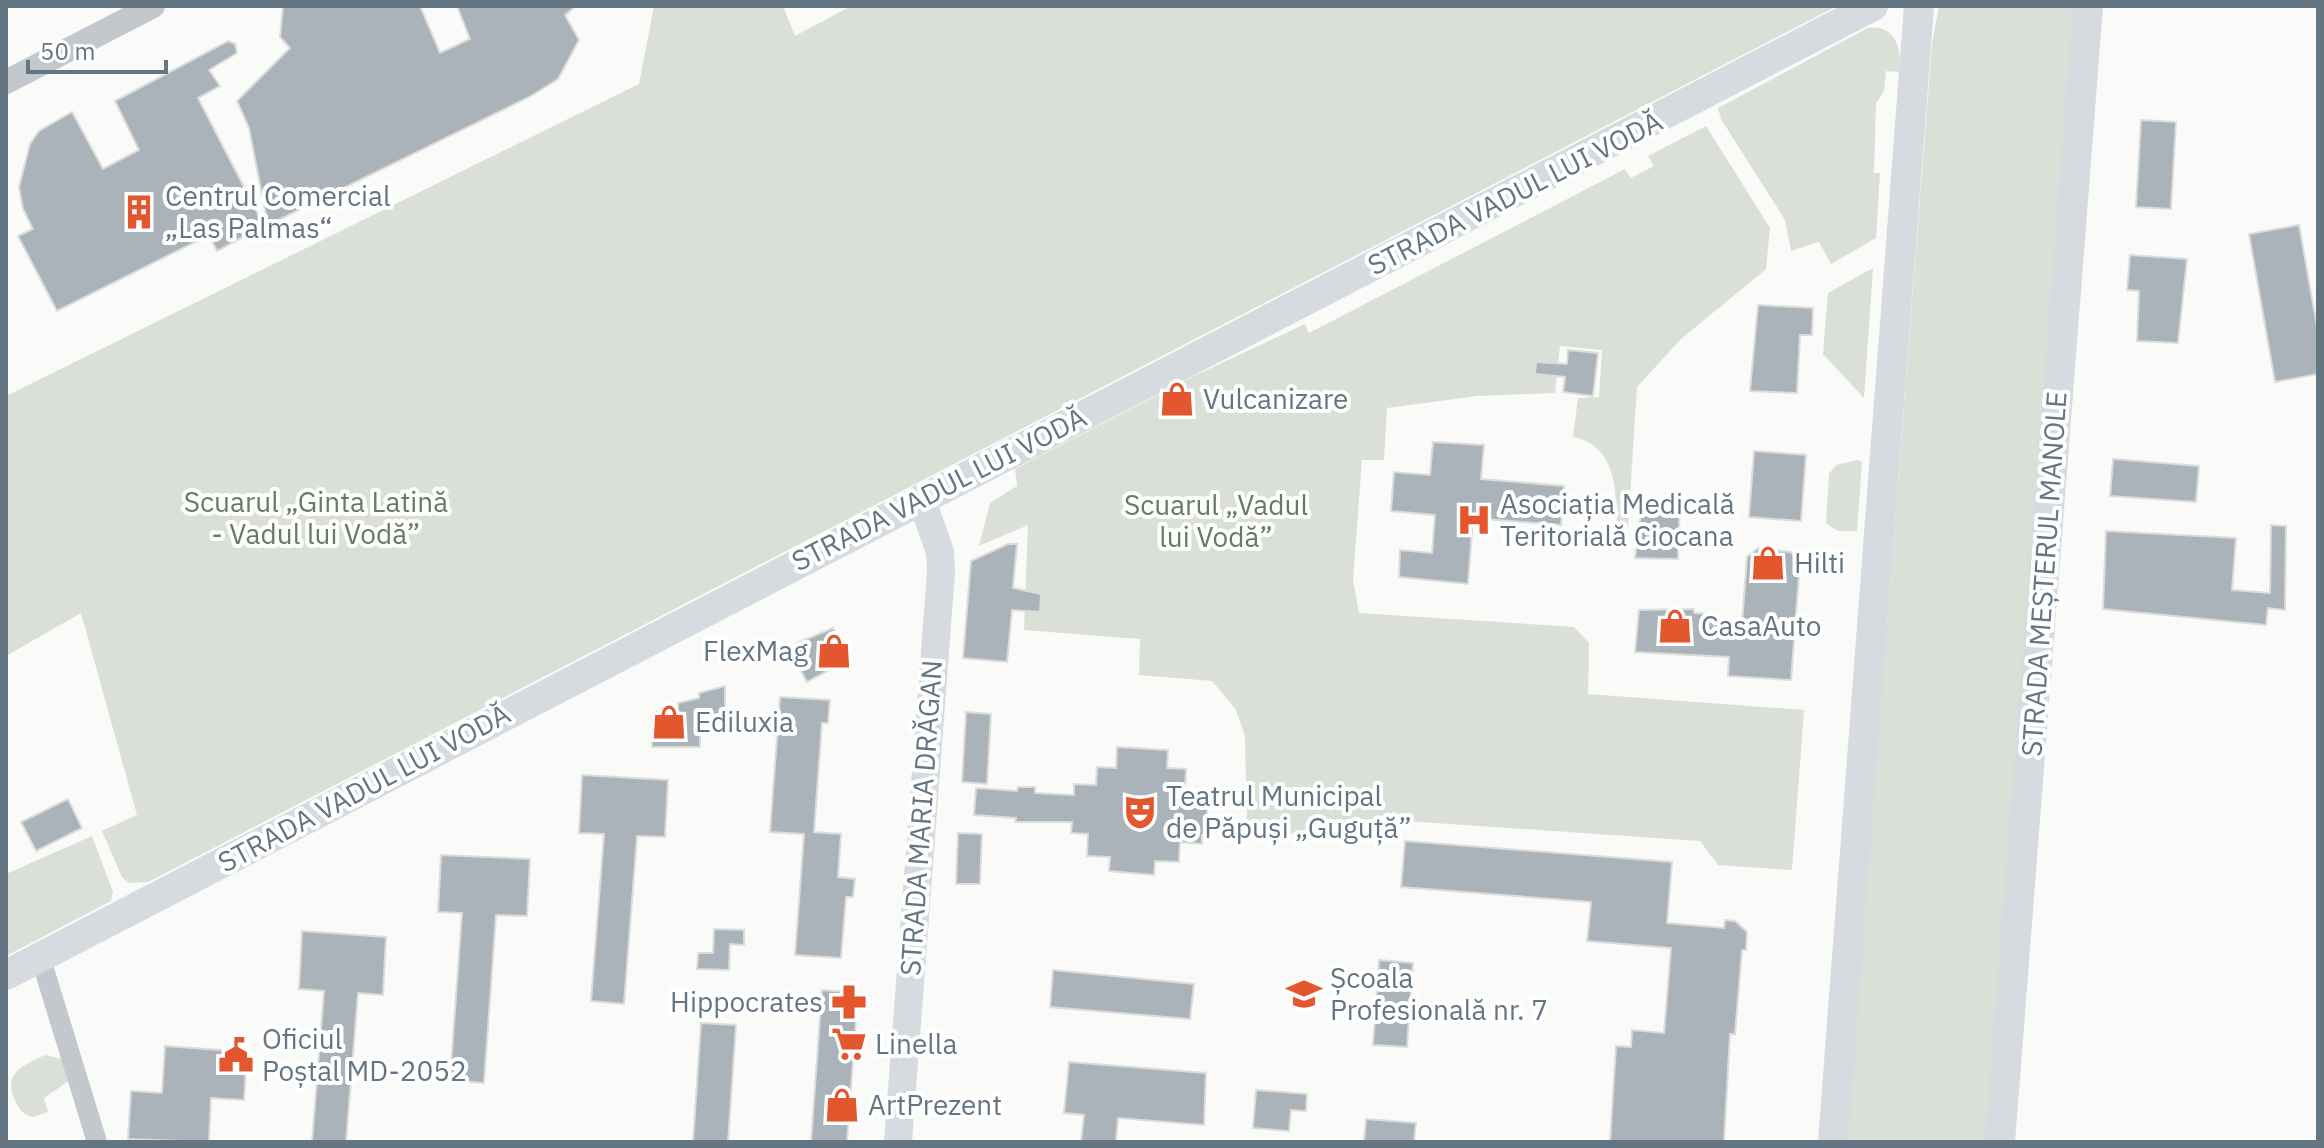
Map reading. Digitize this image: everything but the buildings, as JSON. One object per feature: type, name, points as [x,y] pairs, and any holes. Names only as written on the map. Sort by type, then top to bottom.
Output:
[{"type":"main road","name":"STRADA VADUL LUI VODĂ","points":[[6,975],[1873,6]]},
{"type":"main road","points":[[1833,1142],[1919,6]]},
{"type":"main road","name":"STRADA MEȘTERUL MANOLE","points":[[2000,1142],[2088,6]]},
{"type":"main road","name":"STRADA MARIA DRĂGAN","points":[[898,1142],[941,572],[940,552],[921,498]]},
{"type":"street","points":[[6,82],[153,6]]},
{"type":"street","points":[[40,956],[97,1142]]},
{"type":"green space","name":"Scuarul „Ginta Latină - Vadul lui Vodă”","points":[[654,6],[783,6],[795,36],[851,6],[1837,6],[148,882],[129,883],[122,877],[102,831],[137,815],[81,613],[6,656],[6,396],[639,84]]},
{"type":"green space","points":[[1939,6],[2075,6],[1986,1142],[1847,1142],[1932,43]]},
{"type":"green space","points":[[1868,28],[1878,28],[1891,34],[1898,47],[1900,64],[1900,72],[1886,71],[1884,91],[1876,103],[1874,173],[1880,173],[1876,238],[1831,264],[1819,242],[1791,251],[1785,220],[1721,119],[1718,108]]},
{"type":"green space","name":"Scuarul „Vadul lui Vodă”","points":[[1706,126],[1770,228],[1766,269],[1681,339],[1637,387],[1628,527],[1617,526],[1614,485],[1606,460],[1587,442],[1573,437],[1578,398],[1599,397],[1602,350],[1560,346],[1555,393],[1477,396],[1387,408],[1384,460],[1362,460],[1353,580],[1359,613],[1574,627],[1589,643],[1588,694],[1804,710],[1792,870],[1718,865],[1700,841],[1391,820],[1389,841],[1247,830],[1245,736],[1236,710],[1212,681],[1139,675],[1140,639],[1024,630],[1028,525],[979,546],[990,503],[1017,486],[1015,469],[1196,375],[1305,324],[1309,333],[1625,169],[1631,178],[1654,166],[1648,156]]},
{"type":"green space","points":[[1873,268],[1864,398],[1823,354],[1828,293]]},
{"type":"green space","points":[[1857,460],[1862,462],[1857,531],[1838,531],[1826,523],[1829,474],[1836,465]]},
{"type":"green space","points":[[92,836],[113,892],[111,901],[6,956],[6,874]]},
{"type":"green space","points":[[45,1055],[65,1060],[70,1080],[44,1098],[48,1112],[32,1117],[23,1113],[18,1106],[11,1083],[17,1071]]},
{"type":"place","name":"Centrul Comercial „Las Palmas“","points":[[139,212]]},
{"type":"place","name":"Vulcanizare","points":[[1177,399]]},
{"type":"place","name":"Asociația Medicală Teritorială Ciocana","points":[[1474,520]]},
{"type":"place","name":"Hilti","points":[[1768,563]]},
{"type":"place","name":"CasaAuto","points":[[1675,626]]},
{"type":"place","name":"FlexMag","points":[[834,651]]},
{"type":"place","name":"Ediluxia","points":[[669,722]]},
{"type":"place","name":"Teatrul Municipal de Păpuși „Guguță”","points":[[1140,812]]},
{"type":"place","name":"Școala Profesională nr. 7","points":[[1304,994]]},
{"type":"place","name":"Hippocrates","points":[[849,1002]]},
{"type":"place","name":"Linella","points":[[849,1044]]},
{"type":"place","name":"Oficiul Poștal MD-2052","points":[[236,1055]]},
{"type":"place","name":"ArtPrezent","points":[[842,1105]]}]
